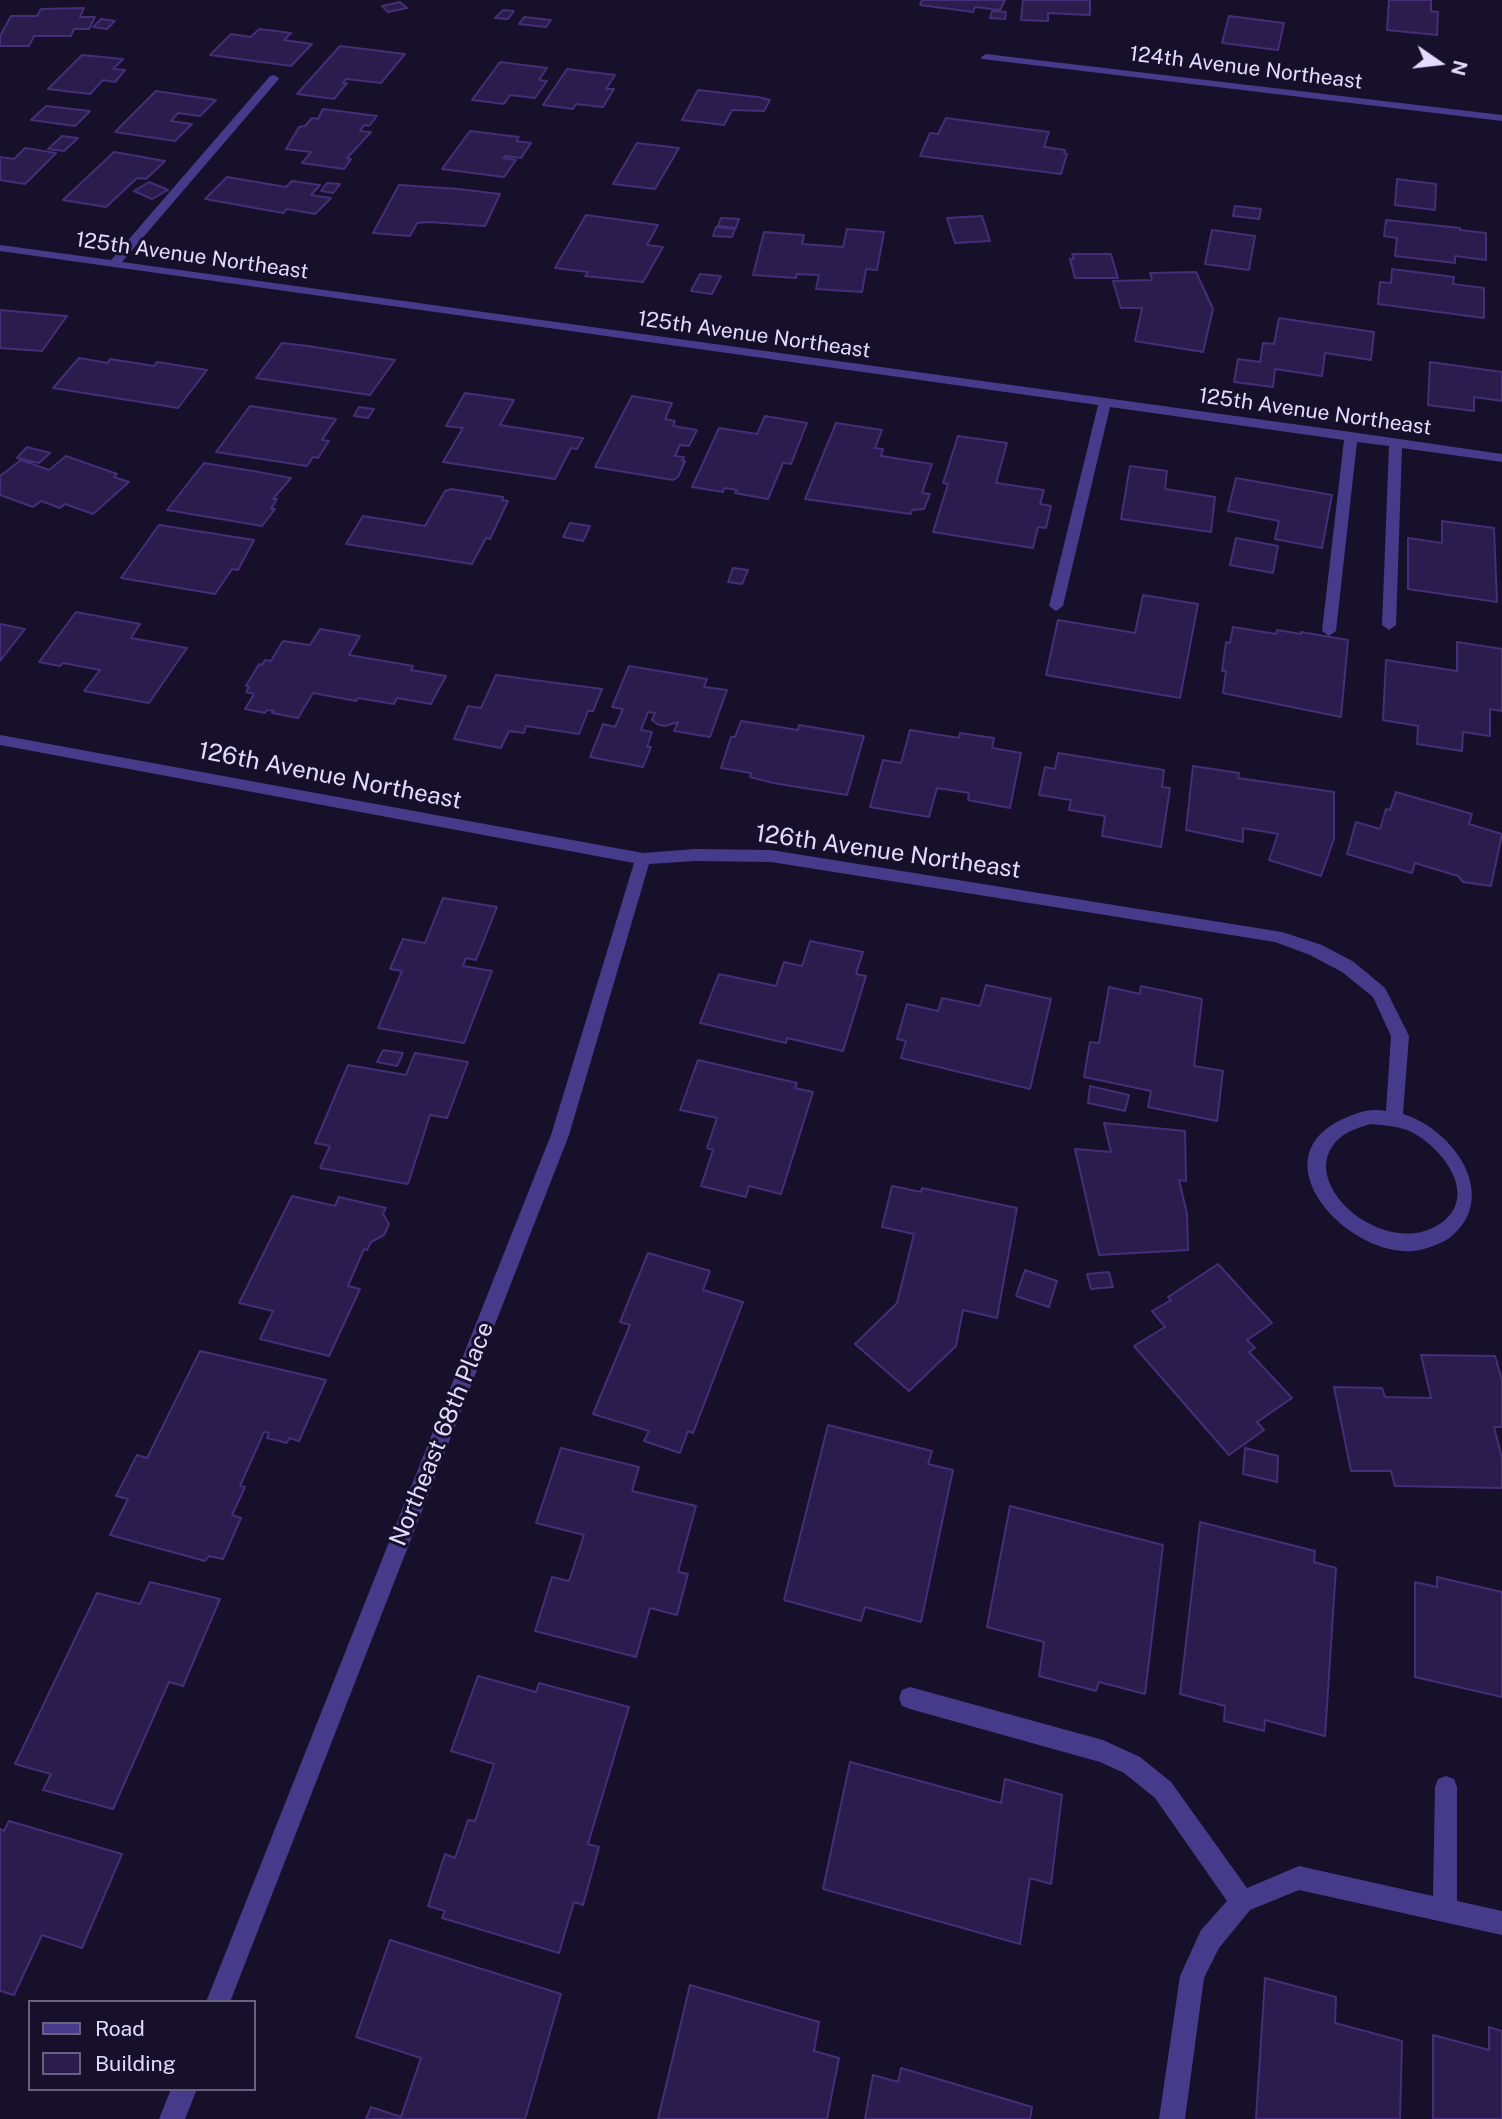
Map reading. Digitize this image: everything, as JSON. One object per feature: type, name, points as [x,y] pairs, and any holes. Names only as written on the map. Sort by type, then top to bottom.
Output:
[{"type":"street","name":"124th Avenue Northeast","points":[[986,57],[1502,118]]},
{"type":"street","points":[[114,264],[274,78]]},
{"type":"street","name":"125th Avenue Northeast","points":[[0,248],[1502,458]]},
{"type":"street","points":[[1056,606],[1105,402]]},
{"type":"street","points":[[1329,631],[1351,436]]},
{"type":"street","points":[[1390,625],[1396,443]]},
{"type":"street","name":"126th Avenue Northeast","points":[[0,740],[643,859],[695,855],[771,856],[1276,936],[1315,950],[1348,967],[1380,993],[1400,1036],[1394,1118]]},
{"type":"street","name":"Northeast 68th Place","points":[[219,2000],[560,1135],[643,859]]},
{"type":"street","points":[[1369,1116],[1394,1118],[1417,1126],[1438,1139],[1455,1157],[1465,1177],[1468,1198],[1462,1217],[1448,1231],[1429,1240],[1405,1243],[1379,1238],[1355,1227],[1335,1210],[1322,1190],[1316,1169],[1319,1149],[1330,1133],[1347,1122],[1369,1116]]},
{"type":"street","points":[[911,1698],[1103,1751],[1132,1765],[1163,1790],[1242,1902]]},
{"type":"street","points":[[1445,1909],[1446,1787]]},
{"type":"street","points":[[1172,2119],[1192,1976],[1210,1939],[1242,1902],[1299,1878],[1502,1923]]},
{"type":"street","points":[[172,2119],[183,2091]]},
{"type":"building","points":[[922,0],[1005,0],[1000,10],[975,7],[973,12],[920,5]]},
{"type":"building","points":[[1023,0],[1090,0],[1090,15],[1048,13],[1048,21],[1021,20]]},
{"type":"building","points":[[1389,0],[1431,0],[1431,11],[1438,12],[1437,35],[1387,30]]},
{"type":"building","points":[[400,2],[407,8],[388,12],[382,6]]},
{"type":"building","points":[[84,8],[80,17],[95,17],[89,29],[74,29],[71,36],[34,36],[29,46],[0,46],[0,36],[11,16],[37,16],[41,9]]},
{"type":"building","points":[[503,10],[514,11],[508,19],[495,18]]},
{"type":"building","points":[[992,11],[1006,12],[1005,19],[990,18]]},
{"type":"building","points":[[1229,16],[1284,23],[1278,50],[1222,43]]},
{"type":"building","points":[[524,17],[551,20],[546,27],[519,24]]},
{"type":"building","points":[[101,19],[115,21],[107,29],[93,27]]},
{"type":"building","points":[[259,29],[291,33],[284,40],[312,44],[291,66],[210,55],[231,34],[251,37]]},
{"type":"building","points":[[340,46],[405,54],[381,83],[346,79],[343,83],[347,83],[334,99],[297,94]]},
{"type":"building","points":[[82,55],[123,59],[113,69],[125,70],[115,82],[103,80],[90,94],[48,89]]},
{"type":"building","points":[[500,62],[547,68],[539,80],[547,81],[535,98],[510,95],[504,104],[472,100]]},
{"type":"building","points":[[567,69],[615,75],[606,89],[614,89],[603,107],[576,104],[573,109],[543,105]]},
{"type":"building","points":[[698,90],[770,100],[764,111],[732,110],[724,125],[682,120]]},
{"type":"building","points":[[156,91],[216,100],[200,116],[178,113],[171,121],[192,124],[175,141],[115,132]]},
{"type":"building","points":[[46,106],[90,111],[75,126],[31,120]]},
{"type":"building","points":[[323,109],[377,116],[369,126],[364,125],[360,131],[371,132],[347,158],[351,159],[344,169],[302,163],[311,152],[286,149],[299,127],[305,126],[312,118],[318,119]]},
{"type":"building","points":[[946,118],[1049,132],[1044,147],[1065,150],[1064,153],[1067,154],[1061,174],[920,156],[930,133],[938,134]]},
{"type":"building","points":[[470,131],[519,137],[516,141],[531,143],[521,158],[503,158],[516,160],[504,177],[442,169]]},
{"type":"building","points":[[62,136],[78,138],[64,151],[48,149]]},
{"type":"building","points":[[637,143],[679,148],[655,189],[613,184]]},
{"type":"building","points":[[25,148],[56,153],[25,184],[0,180],[0,157],[14,159]]},
{"type":"building","points":[[114,152],[165,161],[146,179],[137,178],[106,207],[63,200]]},
{"type":"building","points":[[227,177],[286,187],[292,181],[320,185],[311,195],[331,198],[315,214],[287,209],[283,213],[205,199]]},
{"type":"building","points":[[1397,179],[1436,184],[1435,210],[1395,205]]},
{"type":"building","points":[[149,182],[168,190],[152,199],[134,191]]},
{"type":"building","points":[[327,183],[340,184],[333,193],[321,191]]},
{"type":"building","points":[[399,185],[500,194],[485,226],[429,222],[417,223],[410,236],[373,233]]},
{"type":"building","points":[[1235,206],[1261,209],[1259,219],[1233,216]]},
{"type":"building","points":[[586,215],[658,225],[647,245],[663,247],[643,282],[585,276],[588,272],[555,268]]},
{"type":"building","points":[[982,216],[990,241],[955,243],[947,218]]},
{"type":"building","points":[[721,218],[739,219],[736,228],[718,226]]},
{"type":"building","points":[[1386,220],[1486,233],[1486,260],[1455,256],[1455,263],[1395,256],[1397,238],[1384,236]]},
{"type":"building","points":[[716,227],[735,229],[732,237],[713,236]]},
{"type":"building","points":[[847,229],[884,232],[877,270],[866,269],[862,292],[816,289],[819,275],[797,274],[796,278],[753,275],[764,232],[804,235],[802,244],[843,247]]},
{"type":"building","points":[[1212,230],[1255,236],[1249,270],[1205,264]]},
{"type":"building","points":[[1072,254],[1111,254],[1118,278],[1075,278],[1070,259],[1074,259]]},
{"type":"building","points":[[1392,269],[1454,277],[1453,284],[1484,288],[1484,318],[1378,304],[1380,282],[1391,283]]},
{"type":"building","points":[[1196,272],[1213,309],[1203,352],[1135,341],[1142,308],[1121,308],[1113,281],[1152,280],[1150,273]]},
{"type":"building","points":[[700,274],[721,276],[712,294],[691,291]]},
{"type":"building","points":[[0,310],[67,316],[42,351],[0,348]]},
{"type":"building","points":[[1279,318],[1374,332],[1371,360],[1325,353],[1322,376],[1275,369],[1273,387],[1234,382],[1238,359],[1260,362],[1263,343],[1274,344]]},
{"type":"building","points":[[282,343],[395,360],[370,395],[256,378]]},
{"type":"building","points":[[79,358],[108,363],[110,359],[154,366],[157,362],[207,370],[178,408],[53,388]]},
{"type":"building","points":[[1430,362],[1502,372],[1502,401],[1474,397],[1474,411],[1428,405]]},
{"type":"building","points":[[465,393],[514,400],[500,425],[583,438],[577,449],[571,448],[555,479],[443,462],[463,428],[446,426]]},
{"type":"building","points":[[632,396],[672,403],[665,419],[675,421],[673,426],[697,430],[689,446],[680,445],[675,456],[684,457],[682,460],[685,461],[678,477],[673,480],[595,467]]},
{"type":"building","points":[[250,406],[336,419],[322,440],[329,441],[318,458],[313,457],[307,466],[216,452]]},
{"type":"building","points":[[359,407],[374,409],[368,418],[354,416]]},
{"type":"building","points":[[765,416],[807,423],[791,464],[783,463],[768,499],[735,493],[737,490],[724,488],[723,492],[692,487],[719,428],[757,434]]},
{"type":"building","points":[[836,423],[882,430],[875,448],[883,449],[881,456],[932,464],[922,493],[930,494],[924,509],[912,510],[911,514],[805,499]]},
{"type":"building","points":[[958,436],[1007,443],[996,483],[1044,490],[1040,504],[1051,506],[1046,528],[1038,527],[1033,548],[933,532],[948,484],[943,483]]},
{"type":"building","points":[[27,447],[50,453],[39,463],[17,458]]},
{"type":"building","points":[[66,456],[117,474],[114,477],[129,482],[93,514],[65,504],[60,508],[41,501],[33,507],[0,495],[0,476],[21,460],[49,470]]},
{"type":"building","points":[[204,463],[291,478],[273,499],[277,499],[271,509],[275,509],[262,526],[167,510]]},
{"type":"building","points":[[1130,466],[1167,471],[1165,489],[1215,497],[1211,532],[1121,519]]},
{"type":"building","points":[[1236,478],[1332,495],[1322,548],[1275,539],[1279,521],[1228,511]]},
{"type":"building","points":[[451,489],[503,497],[502,500],[508,501],[490,539],[486,538],[472,564],[346,544],[363,516],[425,526],[445,491]]},
{"type":"building","points":[[1442,521],[1494,528],[1497,602],[1408,589],[1408,538],[1442,543]]},
{"type":"building","points":[[570,523],[590,526],[583,541],[563,537]]},
{"type":"building","points":[[159,525],[254,540],[238,570],[232,569],[215,594],[121,578]]},
{"type":"building","points":[[1236,538],[1278,546],[1273,573],[1230,565]]},
{"type":"building","points":[[733,568],[748,570],[742,584],[728,582]]},
{"type":"building","points":[[1143,595],[1198,604],[1180,698],[1046,675],[1058,620],[1135,633]]},
{"type":"building","points":[[76,612],[140,624],[131,638],[187,648],[149,703],[84,691],[100,670],[63,663],[60,666],[39,662]]},
{"type":"building","points":[[0,624],[25,629],[0,661]]},
{"type":"building","points":[[1233,627],[1276,634],[1277,630],[1301,632],[1348,640],[1341,717],[1223,693],[1226,671],[1222,671],[1226,642],[1230,643]]},
{"type":"building","points":[[320,629],[360,636],[349,655],[413,666],[411,670],[446,676],[431,704],[397,698],[394,704],[358,698],[356,701],[313,693],[298,718],[272,713],[274,711],[267,710],[265,713],[245,709],[254,694],[246,692],[249,687],[246,686],[259,664],[262,665],[265,660],[271,661],[283,641],[310,645]]},
{"type":"building","points":[[1457,642],[1502,649],[1502,711],[1490,709],[1490,736],[1463,732],[1462,751],[1417,744],[1418,726],[1383,720],[1386,660],[1457,671]]},
{"type":"building","points":[[629,666],[707,679],[704,687],[727,690],[710,737],[674,731],[678,722],[665,726],[657,724],[652,720],[655,713],[648,712],[641,730],[652,732],[647,747],[651,747],[643,767],[590,757],[603,724],[615,727],[623,709],[612,707]]},
{"type":"building","points":[[496,675],[602,689],[593,711],[588,711],[579,734],[526,726],[524,733],[509,731],[501,748],[454,739],[468,706],[481,708]]},
{"type":"building","points":[[741,721],[798,730],[799,725],[864,736],[847,795],[773,783],[750,777],[751,773],[721,768],[731,737],[735,737]]},
{"type":"building","points":[[910,730],[959,738],[960,733],[994,738],[992,748],[1021,753],[1010,808],[968,800],[969,793],[937,788],[929,817],[870,807],[883,760],[901,763]]},
{"type":"building","points":[[1058,753],[1164,770],[1162,787],[1170,788],[1161,847],[1102,836],[1105,816],[1069,810],[1071,800],[1039,795],[1045,767],[1055,769]]},
{"type":"building","points":[[1193,766],[1239,773],[1238,778],[1334,792],[1334,839],[1321,876],[1269,860],[1278,834],[1243,828],[1243,842],[1186,830]]},
{"type":"building","points":[[1396,792],[1472,814],[1469,824],[1502,834],[1491,886],[1463,882],[1458,876],[1415,863],[1412,873],[1347,854],[1356,822],[1380,829],[1386,809],[1390,810]]},
{"type":"building","points":[[443,898],[497,907],[476,960],[466,958],[463,966],[492,971],[464,1043],[378,1028],[402,971],[390,969],[403,939],[425,943]]},
{"type":"building","points":[[810,941],[863,952],[856,974],[866,976],[843,1051],[787,1038],[786,1043],[700,1023],[719,974],[776,986],[784,962],[802,966]]},
{"type":"building","points":[[986,985],[1051,999],[1030,1089],[901,1058],[906,1041],[897,1039],[907,1004],[938,1011],[942,998],[980,1006]]},
{"type":"building","points":[[1141,986],[1202,999],[1194,1066],[1223,1071],[1217,1121],[1148,1107],[1151,1091],[1084,1077],[1090,1042],[1099,1043],[1109,987],[1140,994]]},
{"type":"building","points":[[383,1050],[403,1053],[397,1066],[377,1062]]},
{"type":"building","points":[[415,1053],[468,1062],[447,1118],[430,1115],[408,1184],[320,1168],[330,1146],[315,1143],[348,1065],[406,1075]]},
{"type":"building","points":[[698,1060],[797,1083],[795,1088],[813,1092],[781,1194],[749,1186],[746,1197],[701,1186],[713,1150],[707,1148],[717,1118],[680,1110]]},
{"type":"building","points":[[1090,1086],[1129,1095],[1125,1111],[1088,1103]]},
{"type":"building","points":[[1104,1123],[1185,1131],[1186,1181],[1179,1180],[1187,1214],[1188,1250],[1099,1255],[1075,1149],[1111,1152]]},
{"type":"building","points":[[892,1186],[921,1192],[922,1188],[1017,1208],[997,1318],[963,1310],[956,1346],[909,1391],[855,1344],[897,1303],[914,1234],[882,1227]]},
{"type":"building","points":[[292,1196],[335,1206],[339,1197],[386,1208],[383,1214],[389,1224],[384,1235],[371,1242],[367,1250],[364,1249],[348,1286],[360,1289],[329,1356],[260,1339],[273,1311],[239,1303]]},
{"type":"building","points":[[648,1253],[710,1271],[703,1290],[743,1302],[693,1433],[688,1431],[680,1453],[644,1441],[649,1431],[593,1414],[630,1325],[620,1322]]},
{"type":"building","points":[[1218,1264],[1272,1323],[1247,1340],[1255,1348],[1249,1352],[1292,1398],[1257,1422],[1264,1430],[1229,1455],[1134,1346],[1165,1327],[1152,1311],[1171,1300],[1168,1297]]},
{"type":"building","points":[[1025,1270],[1057,1281],[1049,1307],[1016,1296]]},
{"type":"building","points":[[1109,1272],[1113,1287],[1091,1289],[1087,1274]]},
{"type":"building","points":[[200,1351],[326,1380],[299,1441],[289,1438],[287,1443],[267,1438],[269,1433],[264,1432],[240,1486],[245,1487],[232,1515],[241,1518],[223,1559],[209,1556],[205,1561],[110,1535],[128,1499],[116,1496],[137,1455],[147,1458]]},
{"type":"building","points":[[1421,1355],[1495,1356],[1502,1380],[1502,1427],[1494,1427],[1502,1458],[1502,1488],[1395,1486],[1391,1471],[1351,1471],[1334,1387],[1382,1388],[1385,1397],[1431,1398]]},
{"type":"building","points":[[828,1425],[932,1451],[928,1464],[953,1470],[921,1622],[865,1607],[861,1621],[784,1600]]},
{"type":"building","points":[[561,1448],[639,1467],[632,1491],[696,1506],[678,1572],[688,1574],[677,1615],[650,1608],[636,1657],[535,1631],[552,1577],[569,1581],[584,1535],[536,1523]]},
{"type":"building","points":[[1245,1448],[1278,1456],[1277,1482],[1243,1474]]},
{"type":"building","points":[[1010,1506],[1163,1545],[1145,1694],[1099,1682],[1096,1691],[1039,1676],[1044,1642],[987,1627]]},
{"type":"building","points":[[1200,1522],[1315,1551],[1314,1562],[1336,1568],[1325,1736],[1265,1720],[1264,1731],[1224,1721],[1225,1706],[1180,1694]]},
{"type":"building","points":[[1437,1577],[1502,1592],[1502,1697],[1415,1677],[1415,1582],[1437,1587]]},
{"type":"building","points":[[150,1582],[220,1599],[183,1686],[169,1682],[113,1809],[43,1790],[51,1774],[15,1764],[97,1593],[140,1604]]},
{"type":"building","points":[[478,1676],[536,1692],[539,1683],[629,1707],[588,1844],[599,1847],[583,1905],[574,1902],[559,1953],[442,1918],[445,1911],[428,1906],[445,1854],[455,1858],[468,1820],[475,1821],[494,1764],[451,1751]]},
{"type":"building","points":[[850,1762],[1001,1803],[1005,1779],[1062,1795],[1051,1884],[1030,1878],[1020,1944],[823,1889]]},
{"type":"building","points":[[9,1821],[122,1854],[82,1948],[42,1935],[14,1995],[0,1991],[0,1829],[4,1831]]},
{"type":"building","points":[[390,1940],[561,1994],[525,2119],[366,2119],[371,2107],[401,2117],[421,2058],[356,2037]]},
{"type":"building","points":[[1265,1978],[1336,1997],[1335,2023],[1402,2041],[1400,2119],[1256,2119]]},
{"type":"building","points":[[690,1985],[819,2022],[814,2051],[839,2058],[827,2119],[658,2119]]},
{"type":"building","points":[[1489,2027],[1502,2031],[1502,2119],[1433,2119],[1433,2035],[1489,2050]]},
{"type":"building","points":[[901,2068],[1032,2107],[1030,2119],[865,2119],[873,2075],[898,2082]]}]
